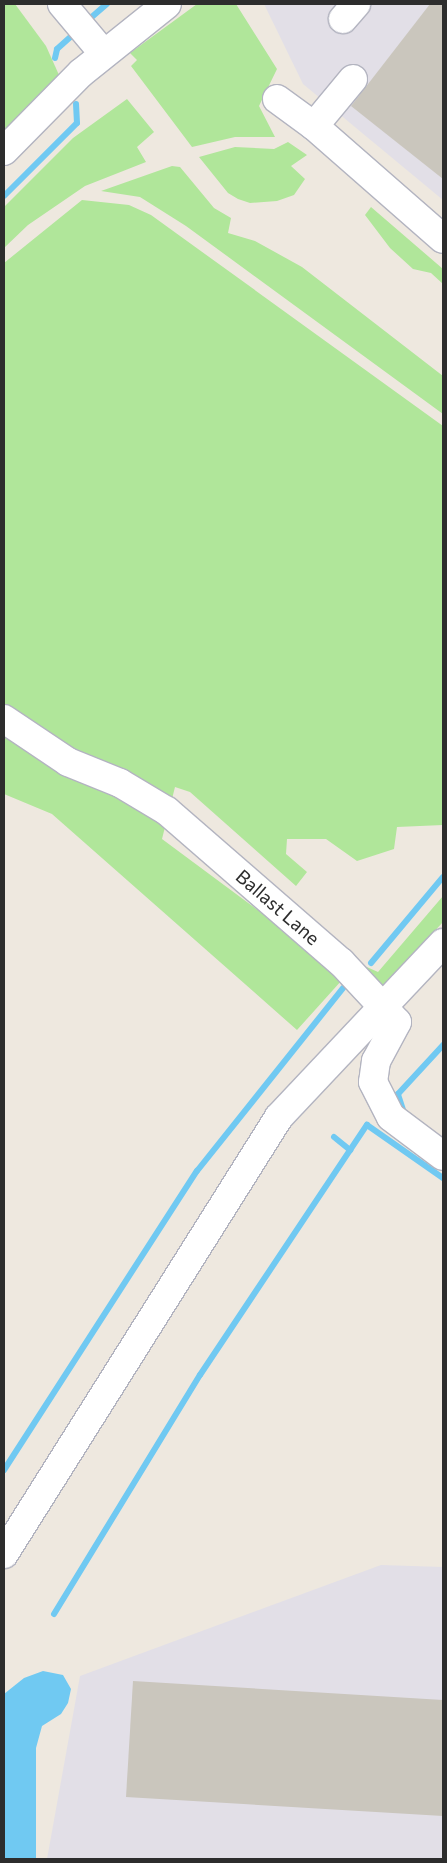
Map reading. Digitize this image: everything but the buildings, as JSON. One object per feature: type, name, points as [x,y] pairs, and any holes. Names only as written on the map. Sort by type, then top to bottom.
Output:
[{"type":"street","points":[[62,4],[96,44]]},
{"type":"street","points":[[4,151],[81,73],[96,44],[167,4]]},
{"type":"street","points":[[314,126],[353,79]]},
{"type":"street","points":[[277,99],[314,126],[443,239]]},
{"type":"street","name":"Ballast Lane","points":[[4,719],[68,762],[120,783],[167,811],[341,962],[380,1008],[397,1022],[376,1061],[374,1082],[391,1117],[443,1156]]},
{"type":"street","points":[[4,1554],[279,1117],[443,943]]},
{"type":"shaded area","points":[[264,4],[443,4],[443,200],[303,84]]},
{"type":"shaded area","points":[[381,1565],[443,1567],[443,1859],[47,1859],[80,1676]]},
{"type":"green space","points":[[4,4],[15,4],[46,46],[59,75],[4,136]]},
{"type":"green space","points":[[197,4],[236,4],[277,69],[259,106],[275,137],[235,137],[192,147],[131,66],[137,60],[130,53]]},
{"type":"green space","points":[[127,99],[154,132],[137,147],[146,162],[85,186],[28,225],[4,248],[4,207],[73,138]]},
{"type":"green space","points":[[288,142],[307,155],[291,166],[305,179],[294,195],[277,201],[250,203],[238,199],[228,193],[199,157],[235,147],[274,149]]},
{"type":"green space","points":[[172,166],[180,167],[214,208],[231,218],[228,233],[255,241],[302,267],[443,376],[443,414],[186,226],[140,197],[101,191]]},
{"type":"green space","points":[[82,200],[129,205],[151,215],[443,426],[443,825],[397,827],[394,849],[357,861],[326,839],[287,839],[286,854],[307,872],[296,886],[190,792],[175,787],[162,839],[324,959],[342,980],[297,1030],[52,814],[4,794],[4,263]]},
{"type":"green space","points":[[371,207],[443,269],[443,284],[431,273],[413,269],[390,248],[365,215]]},
{"type":"green space","points":[[443,896],[443,922],[378,992],[360,964],[378,972]]},
{"type":"water","points":[[43,1671],[63,1675],[71,1689],[68,1703],[61,1714],[42,1726],[36,1748],[36,1858],[4,1859],[4,1694],[24,1678]]},
{"type":"waterway","points":[[86,22],[107,4]]},
{"type":"waterway","points":[[55,58],[57,49],[77,31]]},
{"type":"waterway","points":[[4,196],[77,123],[76,104]]},
{"type":"waterway","points":[[371,963],[443,877]]},
{"type":"waterway","points":[[4,1470],[197,1171],[343,988]]},
{"type":"waterway","points":[[405,1116],[398,1094],[443,1045]]},
{"type":"waterway","points":[[54,1614],[200,1375],[367,1125],[443,1178]]},
{"type":"waterway","points":[[334,1137],[350,1150]]}]
